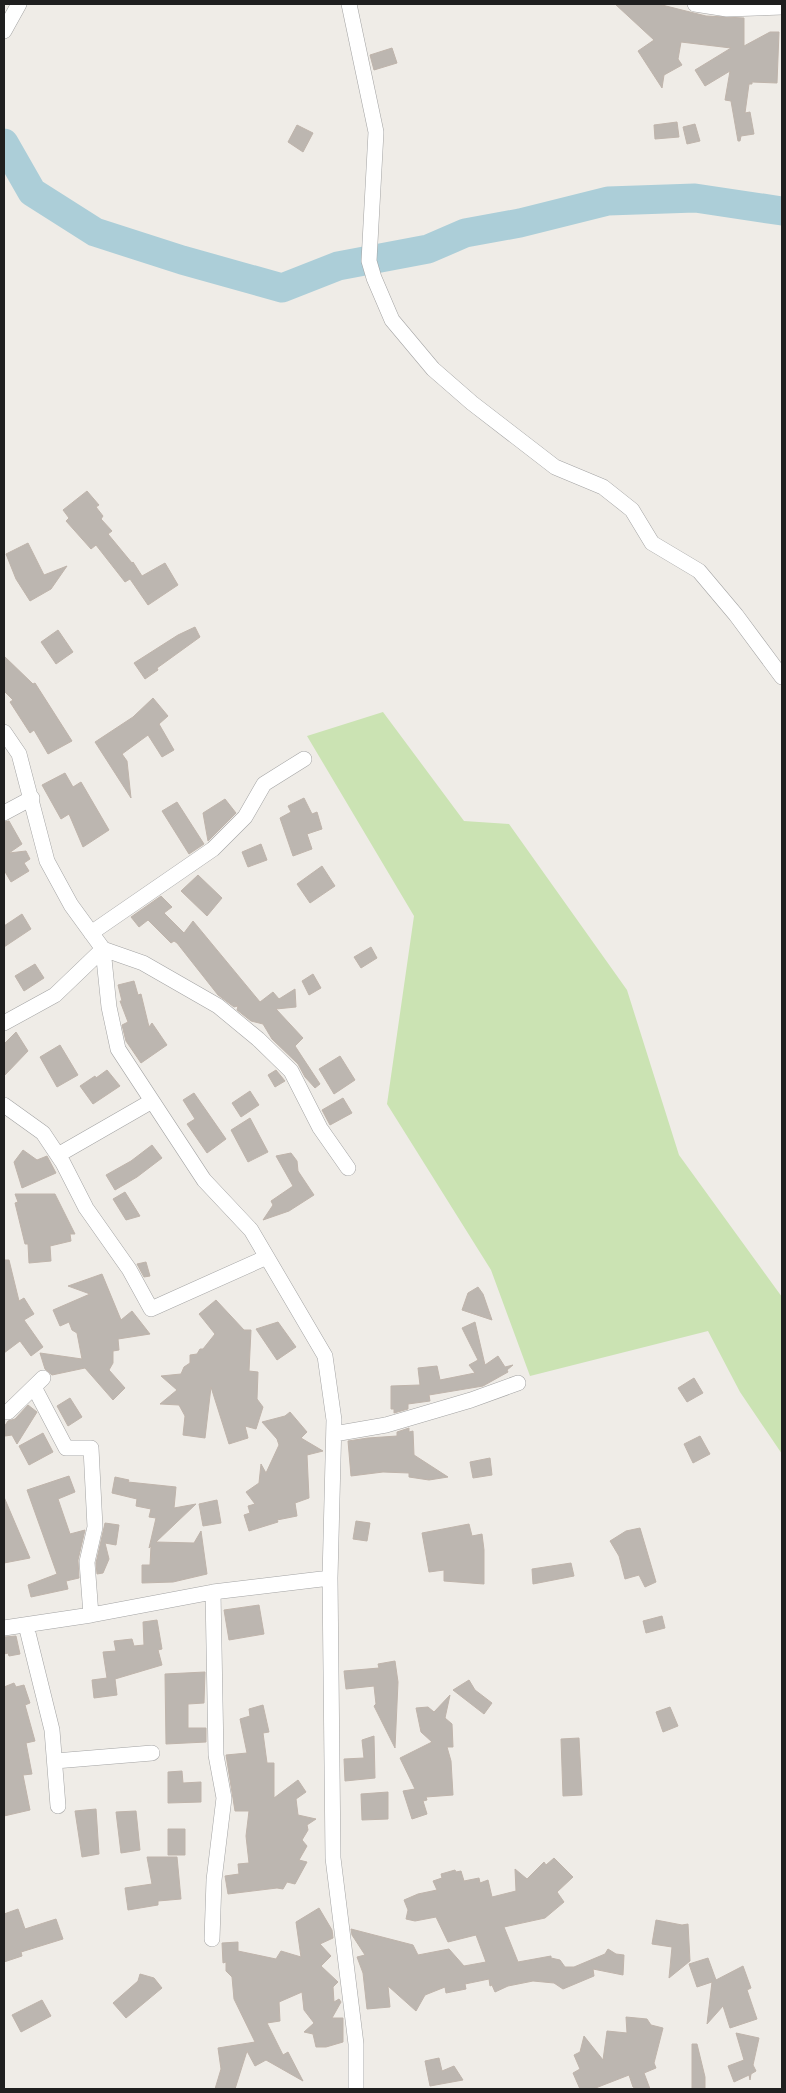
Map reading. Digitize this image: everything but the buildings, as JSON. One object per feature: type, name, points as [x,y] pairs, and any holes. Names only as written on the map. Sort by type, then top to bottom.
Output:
[{"type":"street","points":[[4,31],[19,4]]},
{"type":"street","points":[[350,4],[376,132],[369,261],[374,278],[392,320],[433,369],[472,403],[555,467],[603,487],[632,510],[652,543],[699,571],[736,615],[782,677]]},
{"type":"street","points":[[694,4],[727,9],[782,7]]},
{"type":"street","points":[[4,732],[19,754],[47,861],[71,905],[103,949],[109,1007],[118,1049],[204,1180],[251,1230],[324,1356],[334,1420],[330,1578],[333,1858],[356,2044],[356,2089]]},
{"type":"street","points":[[91,932],[213,849],[246,817],[264,784],[304,759]]},
{"type":"street","points":[[4,813],[32,798]]},
{"type":"street","points":[[4,1023],[55,995],[103,949]]},
{"type":"street","points":[[103,949],[143,963],[218,1006],[258,1039],[291,1071],[320,1128],[348,1168]]},
{"type":"street","points":[[58,1155],[152,1101]]},
{"type":"street","points":[[4,1105],[43,1133],[58,1155],[86,1208],[115,1246],[152,1309],[267,1257]]},
{"type":"street","points":[[5,1413],[39,1382],[66,1448],[91,1448],[95,1527],[87,1562],[91,1615]]},
{"type":"street","points":[[334,1434],[386,1425],[472,1400],[518,1383]]},
{"type":"street","points":[[4,1628],[91,1615],[213,1592],[330,1578]]},
{"type":"street","points":[[212,1939],[214,1880],[224,1798],[216,1755],[213,1592]]},
{"type":"street","points":[[26,1625],[52,1730],[58,1806]]},
{"type":"street","points":[[55,1761],[152,1753]]},
{"type":"green space","points":[[383,712],[464,821],[509,824],[627,990],[679,1155],[782,1297],[782,1454],[740,1392],[708,1331],[530,1376],[491,1270],[387,1104],[414,916],[307,736]]},
{"type":"waterway","points":[[4,143],[32,192],[95,232],[182,260],[282,288],[338,266],[428,249],[465,233],[520,223],[608,201],[695,198],[782,211]]}]
